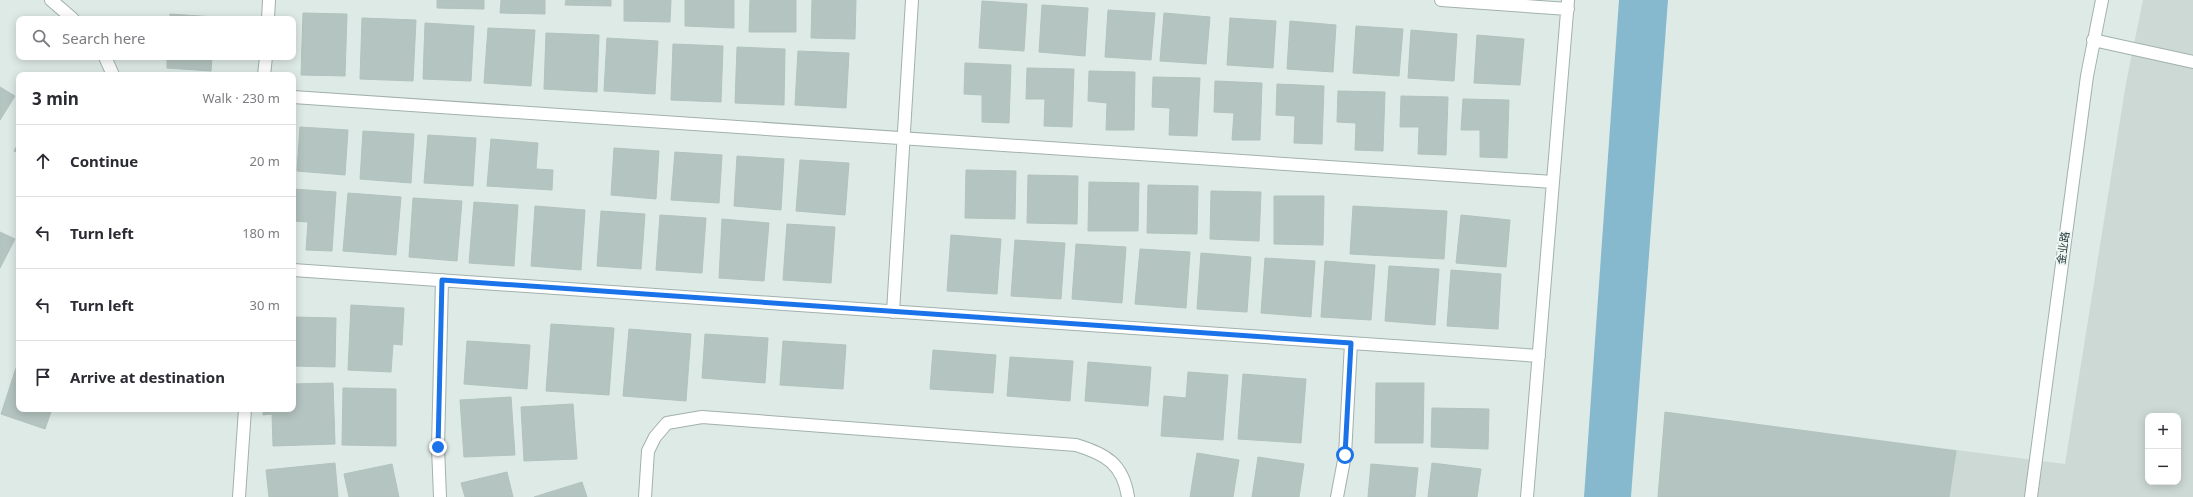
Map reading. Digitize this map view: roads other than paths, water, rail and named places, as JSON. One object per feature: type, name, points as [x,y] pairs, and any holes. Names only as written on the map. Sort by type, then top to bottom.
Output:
[{"type":"street","points":[[53,0],[70,16]]},
{"type":"street","points":[[268,16],[269,0]]},
{"type":"street","points":[[893,312],[912,0]]},
{"type":"street","points":[[1441,0],[1568,4],[1527,497]]},
{"type":"street","name":"金业路","points":[[2030,497],[2086,84],[2102,0]]},
{"type":"street","points":[[2094,40],[2193,62]]},
{"type":"street","points":[[106,60],[112,72]]},
{"type":"street","points":[[264,72],[266,60]]},
{"type":"street","points":[[296,97],[1553,182]]},
{"type":"street","points":[[296,270],[1539,356]]},
{"type":"street","points":[[440,497],[438,423],[442,280]]},
{"type":"street","points":[[1337,497],[1345,455],[1351,343]]},
{"type":"street","points":[[240,497],[245,412]]},
{"type":"street","points":[[645,497],[648,451],[655,437],[667,423],[702,417],[1076,445],[1098,451],[1116,466],[1123,477],[1128,497]]},
{"type":"street","points":[[241,482],[244,497]]},
{"type":"water","points":[[1619,0],[1668,0],[1631,497],[1584,497]]}]
